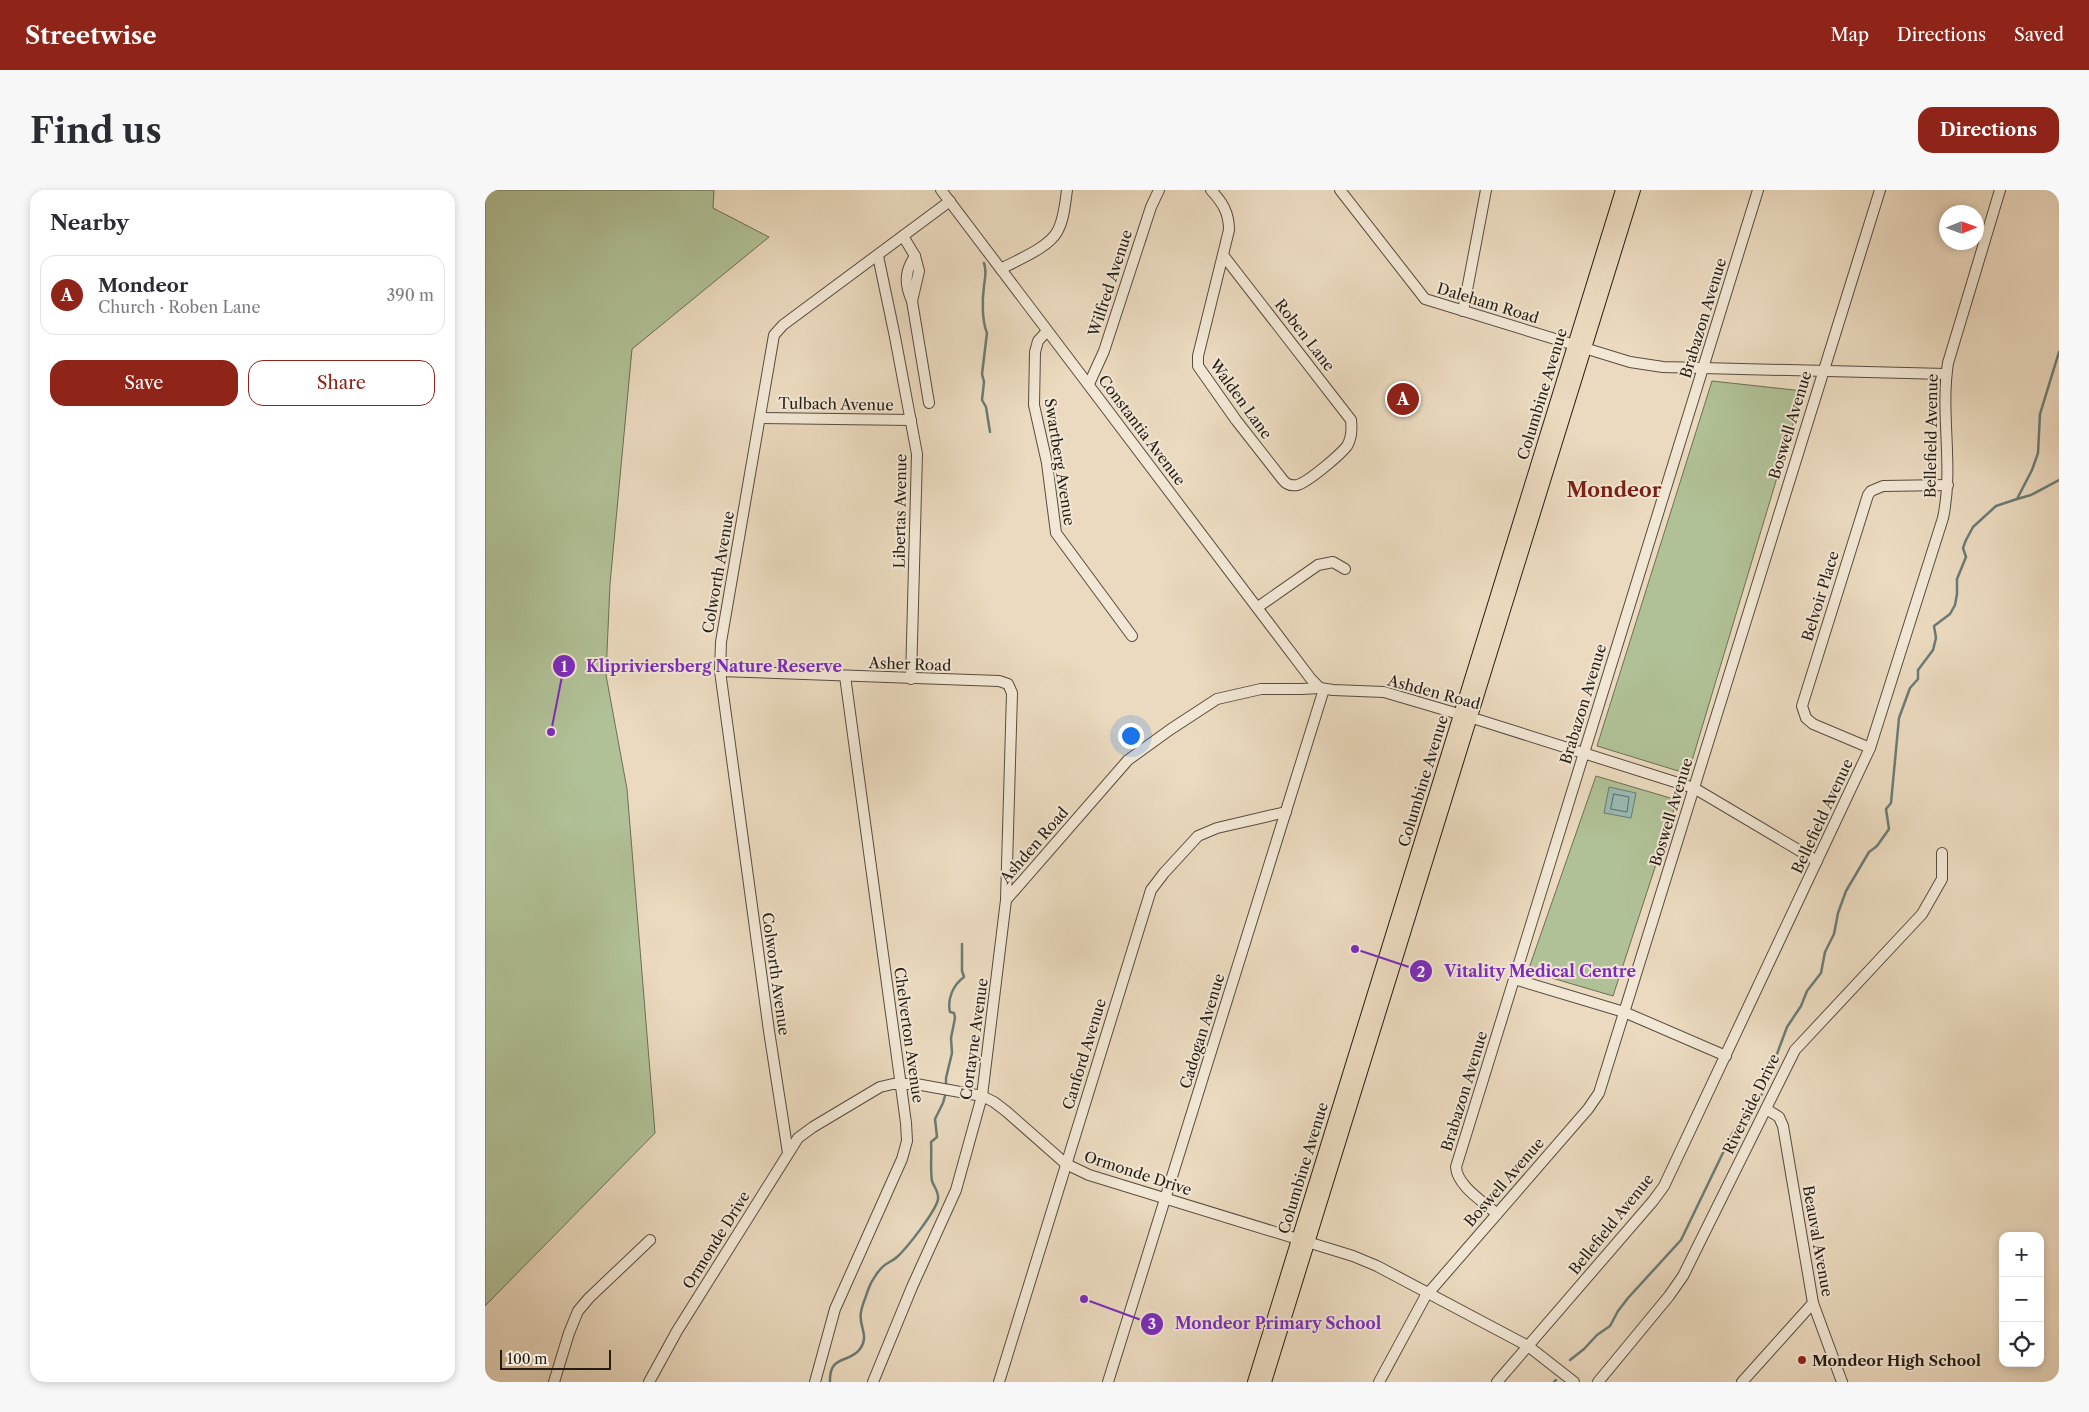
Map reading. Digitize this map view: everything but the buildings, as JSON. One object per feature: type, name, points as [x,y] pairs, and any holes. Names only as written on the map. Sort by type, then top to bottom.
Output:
[{"type":"main road","name":"Columbine Avenue","points":[[1258,1381],[1504,592],[1624,198],[1634,190]]},
{"type":"street","name":"Constantia Avenue","points":[[941,190],[1311,679],[1322,688]]},
{"type":"street","points":[[1001,269],[1048,242],[1057,233],[1062,220],[1067,190]]},
{"type":"street","name":"Wilfred Avenue","points":[[1089,384],[1104,350],[1151,207],[1159,190]]},
{"type":"street","name":"Walden Lane","points":[[1211,190],[1226,209],[1229,220],[1223,255],[1198,356],[1198,366],[1202,374],[1287,484],[1299,484],[1317,472],[1344,449],[1350,438]]},
{"type":"street","name":"Daleham Road","points":[[1340,190],[1422,296],[1430,301],[1579,347],[1640,365],[1946,374]]},
{"type":"street","points":[[1463,311],[1487,190]]},
{"type":"street","name":"Brabazon Avenue","points":[[1497,1214],[1463,1183],[1456,1167],[1758,190]]},
{"type":"street","name":"Boswell Avenue","points":[[1379,1382],[1421,1302],[1595,1100],[1602,1086],[1880,190]]},
{"type":"street","name":"Bellefield Avenue","points":[[1497,1382],[1659,1194],[1726,1056],[1870,748],[1943,518],[1949,485],[1946,374],[1951,350],[2000,190]]},
{"type":"street","name":"Colworth Avenue","points":[[788,1153],[720,670],[721,642],[772,340],[777,331],[823,294],[878,256],[949,201]]},
{"type":"street","points":[[903,236],[915,256],[906,274],[907,290],[911,300],[929,404]]},
{"type":"street","name":"Roben Lane","points":[[1223,255],[1348,414],[1352,427],[1350,438]]},
{"type":"street","name":"Libertas Avenue","points":[[878,256],[911,420],[918,466],[911,679]]},
{"type":"street","name":"Swartberg Avenue","points":[[1047,331],[1039,341],[1035,352],[1034,405],[1047,463],[1056,533],[1132,636]]},
{"type":"street","name":"Tulbach Avenue","points":[[760,418],[911,420]]},
{"type":"street","name":"Belvoir Place","points":[[1870,748],[1813,724],[1806,718],[1802,706],[1871,490],[1883,486],[1949,485]]},
{"type":"street","points":[[1257,607],[1319,565],[1333,562],[1345,569]]},
{"type":"street","name":"Asher Road","points":[[720,670],[999,681],[1008,684]]},
{"type":"street","name":"Chelverton Avenue","points":[[815,1382],[835,1309],[906,1147],[906,1123],[845,676]]},
{"type":"street","name":"Cortayne Avenue","points":[[874,1381],[912,1287],[956,1190],[982,1096],[1006,900],[1013,700],[1012,690],[1008,684]]},
{"type":"street","name":"Ashden Road","points":[[1006,900],[1123,765],[1171,728],[1207,706],[1227,696],[1261,688],[1301,690],[1322,688],[1392,694],[1465,716],[1694,788],[1713,797],[1817,861]]},
{"type":"street","name":"Cadogan Avenue","points":[[1108,1382],[1286,812],[1322,688]]},
{"type":"street","name":"Canford Avenue","points":[[999,1382],[1147,899],[1154,885],[1192,841],[1205,832],[1286,812]]},
{"type":"street","name":"Riverside Drive","points":[[1598,1382],[1669,1296],[1683,1276],[1790,1058],[1801,1043],[1922,914],[1941,879],[1942,853]]},
{"type":"street","points":[[1514,979],[1624,1012],[1726,1056]]},
{"type":"street","name":"Ormonde Drive","points":[[649,1382],[677,1331],[798,1138],[881,1087],[900,1084],[945,1089],[982,1096],[1007,1112],[1065,1164],[1089,1175],[1366,1261],[1429,1292],[1528,1346],[1574,1382]]},
{"type":"street","name":"Beauval Avenue","points":[[1766,1109],[1779,1117],[1783,1126],[1813,1303],[1842,1382]]},
{"type":"street","points":[[554,1382],[578,1311],[589,1298],[650,1240]]},
{"type":"street","points":[[1742,1382],[1813,1303]]},
{"type":"green space","points":[[485,190],[714,190],[713,208],[769,237],[632,349],[610,584],[606,675],[627,789],[655,1133],[485,1306]]},
{"type":"green space","points":[[1712,381],[1803,391],[1688,774],[1597,746]]},
{"type":"green space","points":[[1596,776],[1677,800],[1613,996],[1528,971]]},
{"type":"water","points":[[1609,787],[1636,793],[1631,818],[1604,813]]},
{"type":"waterway","points":[[984,263],[986,272],[983,310],[987,333],[982,374],[984,382],[982,400],[986,407],[990,432]]},
{"type":"waterway","points":[[1570,1360],[1597,1335],[1610,1326],[1628,1298],[1681,1240],[1732,1134],[1762,1094],[1787,1027],[1801,1006],[1807,991],[1821,973],[1825,952],[1834,934],[1838,913],[1846,891],[1869,852],[1877,846],[1889,829],[1886,809],[1891,803],[1899,718],[1910,688],[1918,679],[1918,670],[1933,650],[1936,638],[1934,626],[1950,614],[1955,605],[1957,579],[1966,557],[1963,548],[1966,540],[1973,527],[1996,506],[2017,499],[2032,470],[2038,453],[2040,414],[2059,352]]},
{"type":"waterway","points":[[2017,499],[2031,495],[2059,480]]},
{"type":"waterway","points":[[946,1087],[946,1078],[952,1053],[951,1038],[955,1018],[954,1013],[950,1012],[949,1002],[954,988],[964,977],[962,971],[962,944]]},
{"type":"waterway","points":[[830,1382],[831,1373],[836,1363],[856,1354],[863,1344],[864,1335],[861,1312],[868,1290],[874,1279],[882,1268],[896,1258],[907,1246],[936,1205],[938,1196],[932,1181],[931,1142],[937,1137],[935,1119],[946,1092]]},
{"type":"place","name":"Mondeor","points":[[1403,399]]},
{"type":"place","name":"Klipriviersberg Nature Reserve","points":[[551,732]]},
{"type":"place","name":"Vitality Medical Centre","points":[[1355,949]]},
{"type":"place","name":"Mondeor Primary School","points":[[1084,1299]]},
{"type":"place","name":"Mondeor High School","points":[[1802,1360]]},
{"type":"district","name":"Mondeor","points":[[1614,490]]}]
